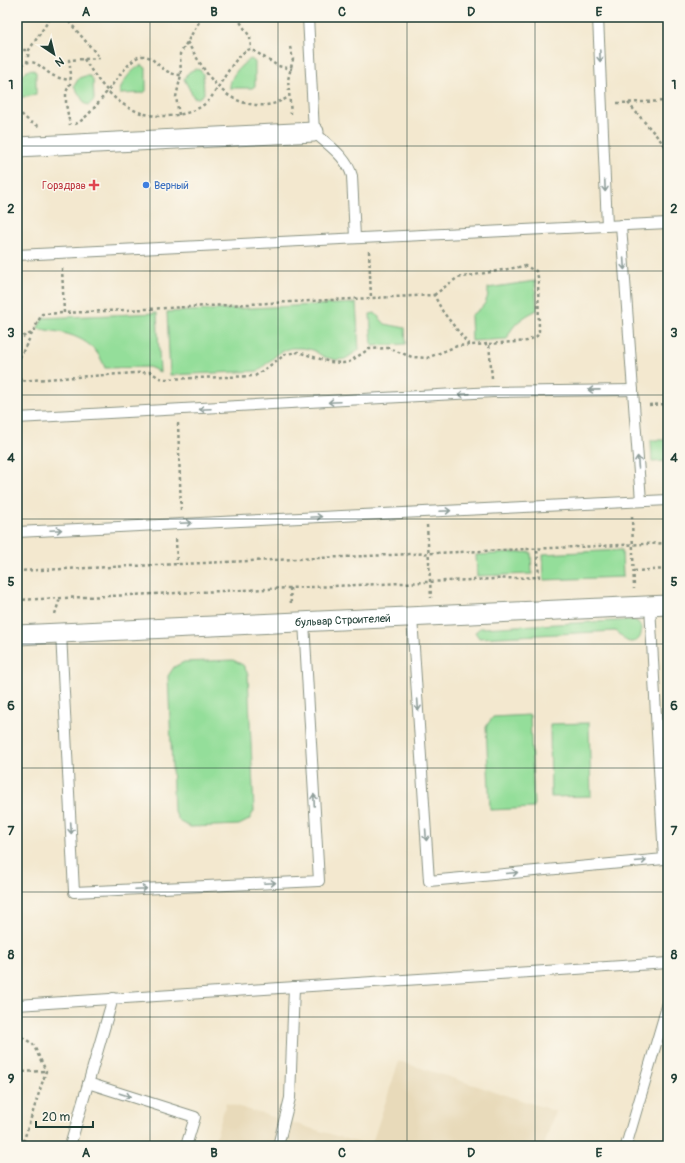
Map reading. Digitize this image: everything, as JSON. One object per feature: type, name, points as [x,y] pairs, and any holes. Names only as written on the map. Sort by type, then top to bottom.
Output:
[{"type":"street","points":[[17,147],[314,132]]},
{"type":"street","name":"бульвар Строителей","points":[[17,635],[651,606]]},
{"type":"lane","points":[[308,17],[314,132],[345,161],[350,168],[352,176],[355,238]]},
{"type":"lane","points":[[598,17],[607,226]]},
{"type":"lane","points":[[17,255],[668,223]]},
{"type":"lane","points":[[621,225],[634,406],[636,501]]},
{"type":"lane","points":[[17,418],[178,411],[493,392],[633,390]]},
{"type":"lane","points":[[17,532],[668,500]]},
{"type":"lane","points":[[412,617],[429,881],[664,859],[651,606]]},
{"type":"lane","points":[[61,633],[74,892],[319,881],[304,622]]},
{"type":"lane","points":[[17,1004],[668,963]]},
{"type":"lane","points":[[278,1146],[290,1098],[294,987]]},
{"type":"lane","points":[[70,1146],[113,998]]},
{"type":"lane","points":[[626,1146],[668,1002]]},
{"type":"lane","points":[[88,1083],[194,1118],[186,1146]]},
{"type":"path","points":[[27,62],[29,50],[51,17]]},
{"type":"path","points":[[65,17],[100,58],[69,60],[70,80],[66,92],[66,104],[70,125]]},
{"type":"path","points":[[179,115],[176,97],[181,75],[180,54],[202,17]]},
{"type":"path","points":[[237,17],[250,37],[251,49]]},
{"type":"path","points":[[187,42],[218,87],[237,102],[266,106],[280,103],[289,97]]},
{"type":"path","points":[[280,134],[291,114],[288,80],[292,69],[293,59],[290,46]]},
{"type":"path","points":[[84,59],[97,80],[108,92],[133,111],[152,117],[179,115],[191,112],[208,101],[233,64],[247,49],[251,49],[278,66],[292,69]]},
{"type":"path","points":[[17,50],[29,50]]},
{"type":"path","points":[[63,127],[77,124],[90,115],[119,75],[136,57],[143,55],[165,71],[181,75]]},
{"type":"path","points":[[17,70],[27,62],[33,62],[39,64],[53,76],[70,80]]},
{"type":"path","points":[[602,104],[668,101]]},
{"type":"path","points":[[628,103],[668,149]]},
{"type":"path","points":[[17,110],[30,122],[40,127]]},
{"type":"path","points":[[368,238],[371,298]]},
{"type":"path","points":[[62,253],[64,313]]},
{"type":"path","points":[[17,363],[42,314],[434,295],[457,278],[526,266],[536,271],[538,277],[539,331],[537,336],[527,341],[469,345],[450,348],[427,358],[412,357],[388,348],[369,349],[349,362],[343,363],[330,362],[305,353],[286,354],[255,376],[165,379],[160,378],[150,372],[17,381]]},
{"type":"path","points":[[434,295],[442,312],[469,345]]},
{"type":"path","points":[[17,339],[32,333]]},
{"type":"path","points":[[489,344],[493,392]]},
{"type":"path","points":[[17,366],[22,381]]},
{"type":"path","points":[[634,406],[668,404]]},
{"type":"path","points":[[177,564],[178,411]]},
{"type":"path","points":[[636,501],[633,544],[634,571],[651,606]]},
{"type":"path","points":[[427,512],[432,616]]},
{"type":"path","points":[[17,571],[668,543]]},
{"type":"path","points":[[17,600],[539,577],[537,549]]},
{"type":"path","points":[[634,571],[668,570]]},
{"type":"path","points":[[17,1034],[34,1044],[46,1071],[22,1146]]},
{"type":"path","points":[[17,1072],[46,1071]]},
{"type":"shaded area","points":[[399,1061],[555,1111],[544,1146],[371,1146]]},
{"type":"shaded area","points":[[226,1103],[370,1146],[213,1146]]},
{"type":"green space","points":[[251,59],[255,62],[255,86],[252,88],[230,88],[234,75]]},
{"type":"green space","points":[[142,65],[146,68],[146,91],[143,93],[120,94],[120,90],[127,77],[135,69]]},
{"type":"green space","points":[[32,69],[36,72],[36,95],[17,98],[19,80],[24,73]]},
{"type":"green space","points":[[195,69],[200,70],[203,73],[204,94],[199,98],[194,98],[184,79],[189,72]]},
{"type":"green space","points":[[90,76],[93,79],[94,100],[89,105],[85,104],[74,86],[79,78]]},
{"type":"green space","points":[[535,281],[537,310],[527,315],[515,325],[507,339],[472,341],[471,315],[486,301],[488,288]]},
{"type":"green space","points":[[356,303],[359,350],[345,359],[337,360],[324,357],[313,350],[291,348],[279,353],[258,371],[170,375],[167,312]]},
{"type":"green space","points":[[157,313],[160,372],[149,367],[105,368],[94,349],[87,343],[69,334],[37,329],[43,318]]},
{"type":"green space","points":[[375,313],[385,324],[405,328],[406,344],[372,346],[370,314]]},
{"type":"green space","points":[[651,440],[668,440],[668,461],[652,462]]},
{"type":"green space","points":[[622,550],[623,577],[544,580],[543,554]]},
{"type":"green space","points":[[531,552],[532,574],[477,576],[476,555]]},
{"type":"green space","points":[[633,620],[638,622],[640,625],[641,634],[638,640],[631,642],[626,641],[615,631],[479,638],[475,632],[480,628]]},
{"type":"green space","points":[[233,660],[243,665],[248,674],[254,811],[249,820],[239,825],[190,827],[180,822],[174,811],[168,676],[174,667],[184,662]]},
{"type":"green space","points":[[530,715],[534,808],[490,810],[486,726],[493,717]]},
{"type":"green space","points":[[589,723],[591,796],[551,797],[550,724]]},
{"type":"place","name":"Горздрав","points":[[94,185]]},
{"type":"place","name":"Верный","points":[[146,185]]}]
